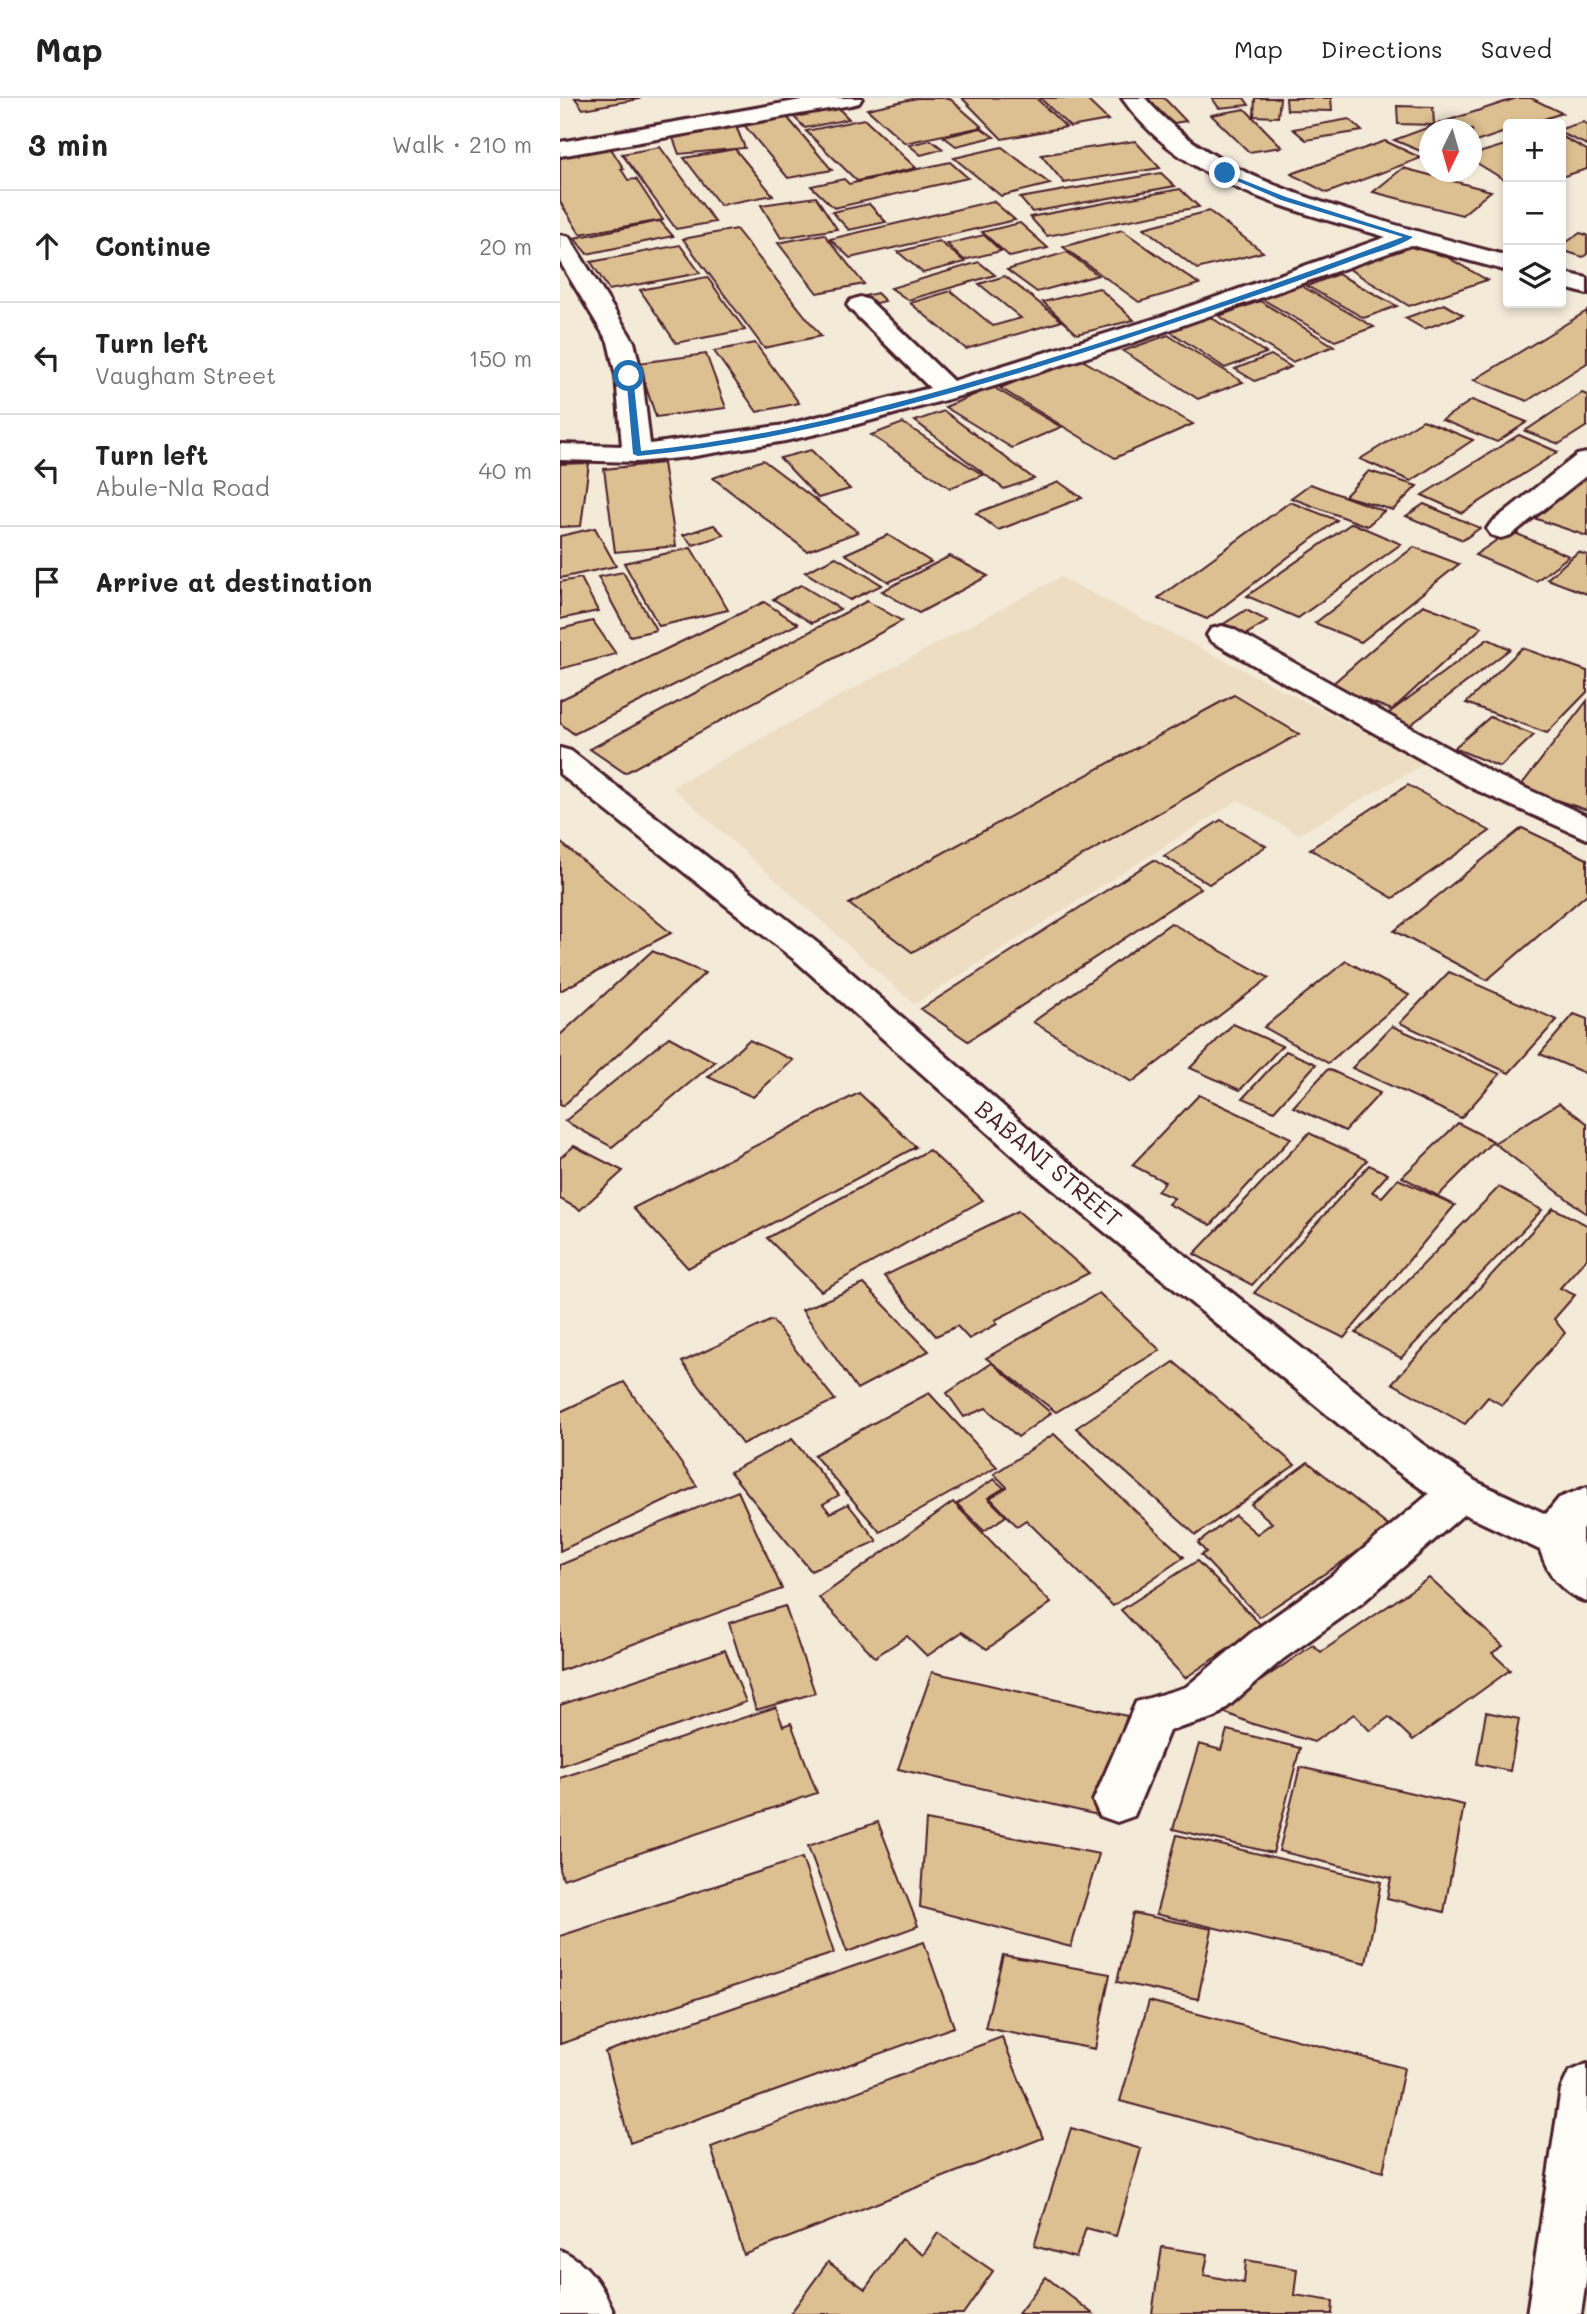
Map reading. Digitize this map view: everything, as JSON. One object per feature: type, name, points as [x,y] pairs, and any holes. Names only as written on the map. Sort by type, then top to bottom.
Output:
[{"type":"street","points":[[560,149],[851,98]]},
{"type":"street","points":[[1133,98],[1146,116],[1187,150],[1225,173],[1284,199],[1503,263]]},
{"type":"street","points":[[560,452],[638,454],[700,447],[857,417],[1093,348],[1282,285],[1410,237]]},
{"type":"street","points":[[560,242],[621,342],[629,376],[638,454]]},
{"type":"street","points":[[1566,280],[1587,286]]},
{"type":"street","points":[[860,305],[948,391]]},
{"type":"street","points":[[1501,529],[1587,461]]},
{"type":"street","points":[[1222,635],[1485,782],[1587,829]]},
{"type":"street","name":"BABANI STREET","points":[[561,760],[808,953],[1046,1164],[1406,1455],[1460,1493],[1577,1530]]},
{"type":"street","points":[[1117,1801],[1152,1717],[1200,1703],[1267,1646],[1346,1590],[1460,1493]]},
{"type":"street","points":[[1577,1530],[1587,1610]]},
{"type":"street","points":[[1554,2314],[1587,2089]]},
{"type":"street","points":[[560,2277],[587,2314]]},
{"type":"shaded area","points":[[1060,577],[1426,763],[1299,834],[1238,800],[914,1004],[672,787]]},
{"type":"building","points":[[575,98],[638,98],[639,99],[583,109]]},
{"type":"building","points":[[917,98],[949,98],[982,127],[905,143],[867,109]]},
{"type":"building","points":[[962,98],[1036,98],[1066,127],[1002,139]]},
{"type":"building","points":[[1040,98],[1085,98],[1108,120],[1070,127]]},
{"type":"building","points":[[1143,98],[1164,98],[1186,121],[1168,124]]},
{"type":"building","points":[[1212,98],[1244,98],[1249,105],[1219,108]]},
{"type":"building","points":[[1255,98],[1280,98],[1278,117],[1254,116]]},
{"type":"building","points":[[1286,98],[1331,98],[1332,111],[1287,110]]},
{"type":"building","points":[[1517,98],[1531,98],[1562,113],[1544,119],[1503,119],[1503,133],[1482,140],[1482,119],[1452,119]]},
{"type":"building","points":[[836,106],[849,119],[805,128],[792,115]]},
{"type":"building","points":[[1397,106],[1433,107],[1434,119],[1419,119],[1419,125],[1398,124]]},
{"type":"building","points":[[1245,109],[1282,147],[1249,152],[1211,115]]},
{"type":"building","points":[[787,117],[832,170],[788,178],[744,125]]},
{"type":"building","points":[[864,119],[916,168],[857,181],[806,131]]},
{"type":"building","points":[[1349,119],[1362,131],[1306,140],[1293,129]]},
{"type":"building","points":[[1583,122],[1587,124],[1587,145],[1566,135],[1566,127]]},
{"type":"building","points":[[735,124],[745,148],[679,154],[670,130]]},
{"type":"building","points":[[981,128],[994,137],[956,146],[944,137]]},
{"type":"building","points":[[1419,131],[1419,150],[1394,140]]},
{"type":"building","points":[[1566,139],[1587,150],[1587,169],[1566,175]]},
{"type":"building","points":[[931,140],[943,149],[921,155],[909,145]]},
{"type":"building","points":[[1135,141],[1160,168],[1064,183],[1041,155]]},
{"type":"building","points":[[1385,141],[1419,157],[1327,193],[1291,174]]},
{"type":"building","points":[[608,144],[628,180],[636,179],[663,220],[580,234],[560,202],[560,152]]},
{"type":"building","points":[[1503,146],[1503,179],[1482,166],[1482,152]]},
{"type":"building","points":[[660,147],[715,222],[676,229],[622,154]]},
{"type":"building","points":[[1002,147],[1050,184],[1001,196],[954,158]]},
{"type":"building","points":[[735,149],[773,195],[720,205],[684,158]]},
{"type":"building","points":[[950,162],[968,178],[834,208],[811,186],[844,179],[849,184]]},
{"type":"building","points":[[1403,168],[1419,172],[1419,182],[1457,182],[1491,191],[1462,215],[1373,192]]},
{"type":"building","points":[[1161,173],[1175,186],[1032,212],[1020,198]]},
{"type":"building","points":[[1180,189],[1199,207],[1047,236],[1030,217]]},
{"type":"building","points":[[816,197],[837,229],[781,238],[761,205]]},
{"type":"building","points":[[993,201],[1015,220],[850,258],[830,239]]},
{"type":"building","points":[[869,204],[886,222],[849,230],[832,212]]},
{"type":"building","points":[[1209,211],[1263,252],[1197,269],[1144,228]]},
{"type":"building","points":[[660,221],[673,236],[587,254],[574,238]]},
{"type":"building","points":[[1020,223],[1048,248],[1010,257],[982,232]]},
{"type":"building","points":[[736,229],[821,336],[764,348],[683,239]]},
{"type":"building","points":[[1122,230],[1199,284],[1139,302],[1063,247]]},
{"type":"building","points":[[1580,233],[1587,235],[1587,254],[1583,257],[1566,252],[1566,243]]},
{"type":"building","points":[[824,234],[864,284],[817,293],[778,243]]},
{"type":"building","points":[[984,235],[1001,251],[964,260],[947,244]]},
{"type":"building","points":[[1417,240],[1487,280],[1409,306],[1341,264]]},
{"type":"building","points":[[939,241],[965,262],[923,273],[898,252]]},
{"type":"building","points":[[680,245],[700,273],[609,290],[591,262]]},
{"type":"building","points":[[1067,252],[1098,275],[1037,292],[1007,270]]},
{"type":"building","points":[[979,262],[995,275],[908,300],[891,288]]},
{"type":"building","points":[[1338,274],[1397,306],[1364,318],[1307,286]]},
{"type":"building","points":[[1005,276],[1062,321],[966,349],[910,303],[951,291],[993,326],[1021,318],[979,284]]},
{"type":"building","points":[[707,277],[745,330],[676,343],[640,290]]},
{"type":"building","points":[[1298,284],[1374,327],[1335,341],[1260,298]]},
{"type":"building","points":[[1099,288],[1134,320],[1077,334],[1043,302]]},
{"type":"building","points":[[877,293],[885,301],[863,306],[856,298]]},
{"type":"building","points":[[1260,301],[1334,346],[1292,362],[1219,316]]},
{"type":"building","points":[[1444,304],[1463,315],[1424,329],[1405,318]]},
{"type":"building","points":[[1587,311],[1587,363],[1527,401],[1474,380]]},
{"type":"building","points":[[1209,316],[1266,353],[1225,368],[1168,330]]},
{"type":"building","points":[[1168,335],[1243,382],[1198,399],[1123,351]]},
{"type":"building","points":[[755,343],[799,403],[757,412],[714,351]]},
{"type":"building","points":[[706,354],[726,408],[656,417],[638,363]]},
{"type":"building","points":[[1271,355],[1291,367],[1255,381],[1235,369]]},
{"type":"building","points":[[1077,357],[1193,424],[1115,458],[1000,388]]},
{"type":"building","points":[[993,387],[1061,427],[1012,448],[945,407]]},
{"type":"building","points":[[1582,393],[1587,395],[1587,426],[1559,444],[1525,431]]},
{"type":"building","points":[[1472,400],[1527,422],[1497,442],[1442,420]]},
{"type":"building","points":[[944,411],[1034,479],[1004,489],[915,421]]},
{"type":"building","points":[[1423,420],[1473,440],[1411,481],[1360,459]]},
{"type":"building","points":[[903,423],[983,475],[950,488],[871,435]]},
{"type":"building","points":[[1519,435],[1558,452],[1462,513],[1422,495]]},
{"type":"building","points":[[811,450],[850,489],[818,498],[780,458]]},
{"type":"building","points":[[763,460],[858,532],[807,551],[713,478]]},
{"type":"building","points":[[589,463],[581,526],[560,527],[560,464]]},
{"type":"building","points":[[663,463],[676,546],[615,552],[604,469]]},
{"type":"building","points":[[1587,464],[1587,536],[1528,516]]},
{"type":"building","points":[[1369,471],[1417,486],[1393,510],[1345,496]]},
{"type":"building","points":[[1059,482],[1082,498],[998,530],[976,513]]},
{"type":"building","points":[[1310,484],[1384,511],[1367,526],[1291,498]]},
{"type":"building","points":[[1290,502],[1337,520],[1207,619],[1158,598]]},
{"type":"building","points":[[1424,504],[1480,528],[1463,540],[1406,516]]},
{"type":"building","points":[[1352,523],[1401,544],[1298,618],[1247,596]]},
{"type":"building","points":[[714,525],[724,535],[693,545],[683,535]]},
{"type":"building","points":[[595,528],[616,566],[560,578],[560,536]]},
{"type":"building","points":[[1510,531],[1569,556],[1536,581],[1475,555]]},
{"type":"building","points":[[888,535],[931,562],[889,582],[845,554]]},
{"type":"building","points":[[1414,547],[1459,564],[1361,642],[1315,623]]},
{"type":"building","points":[[691,548],[728,610],[659,626],[624,563]]},
{"type":"building","points":[[1578,552],[1587,555],[1587,594],[1547,579]]},
{"type":"building","points":[[950,556],[988,576],[919,613],[882,591]]},
{"type":"building","points":[[836,557],[882,585],[850,600],[805,572]]},
{"type":"building","points":[[623,572],[656,630],[630,636],[598,577]]},
{"type":"building","points":[[581,578],[598,611],[560,619],[560,582]]},
{"type":"building","points":[[801,585],[840,609],[812,623],[773,599]]},
{"type":"building","points":[[867,601],[902,621],[625,773],[590,749]]},
{"type":"building","points":[[764,602],[798,624],[574,734],[560,723],[560,700]]},
{"type":"building","points":[[1423,605],[1482,627],[1392,710],[1330,686]]},
{"type":"building","points":[[1246,610],[1268,621],[1243,636],[1222,625]]},
{"type":"building","points":[[593,621],[616,654],[560,669],[560,629]]},
{"type":"building","points":[[1488,639],[1510,649],[1405,729],[1382,718]]},
{"type":"building","points":[[1522,648],[1587,671],[1587,692],[1547,733],[1466,703]]},
{"type":"building","points":[[1234,695],[1299,734],[912,952],[849,904]]},
{"type":"building","points":[[1587,701],[1587,810],[1519,788]]},
{"type":"building","points":[[1490,717],[1534,735],[1500,767],[1454,748]]},
{"type":"building","points":[[1408,785],[1490,831],[1393,898],[1310,849]]},
{"type":"building","points":[[1221,820],[1266,846],[1209,884],[1164,856]]},
{"type":"building","points":[[1522,828],[1587,859],[1587,894],[1487,980],[1394,931]]},
{"type":"building","points":[[560,842],[671,933],[560,991]]},
{"type":"building","points":[[1154,860],[1201,888],[968,1041],[921,1009]]},
{"type":"building","points":[[1171,923],[1269,978],[1132,1082],[1033,1022]]},
{"type":"building","points":[[652,951],[705,973],[563,1106],[560,1105],[560,1035]]},
{"type":"building","points":[[1346,961],[1409,995],[1328,1063],[1264,1027]]},
{"type":"building","points":[[1449,972],[1557,1020],[1509,1073],[1400,1023]]},
{"type":"building","points":[[1574,1014],[1587,1019],[1587,1074],[1540,1054]]},
{"type":"building","points":[[1233,1024],[1282,1046],[1240,1090],[1190,1068]]},
{"type":"building","points":[[1392,1026],[1500,1074],[1461,1118],[1352,1068]]},
{"type":"building","points":[[669,1037],[715,1062],[612,1147],[565,1121]]},
{"type":"building","points":[[749,1040],[793,1060],[753,1097],[708,1077]]},
{"type":"building","points":[[1286,1051],[1316,1064],[1274,1111],[1243,1098]]},
{"type":"building","points":[[1328,1069],[1380,1093],[1345,1131],[1293,1107]]},
{"type":"building","points":[[859,1093],[916,1147],[688,1268],[633,1208]]},
{"type":"building","points":[[1199,1095],[1291,1138],[1211,1225],[1168,1204],[1174,1198],[1157,1191],[1165,1182],[1132,1165]]},
{"type":"building","points":[[1559,1103],[1587,1123],[1587,1214],[1494,1143]]},
{"type":"building","points":[[1458,1123],[1493,1141],[1438,1196],[1402,1177]]},
{"type":"building","points":[[1309,1133],[1367,1160],[1252,1285],[1194,1254]]},
{"type":"building","points":[[574,1146],[623,1171],[580,1210],[560,1199],[560,1158]]},
{"type":"building","points":[[929,1150],[983,1200],[821,1291],[767,1238]]},
{"type":"building","points":[[1369,1165],[1388,1174],[1372,1192],[1382,1197],[1398,1179],[1455,1205],[1344,1338],[1254,1293]]},
{"type":"building","points":[[1499,1187],[1542,1210],[1401,1358],[1356,1333]]},
{"type":"building","points":[[1553,1208],[1587,1225],[1587,1258],[1560,1288],[1575,1295],[1554,1319],[1565,1333],[1502,1405],[1488,1397],[1465,1424],[1392,1383]]},
{"type":"building","points":[[1018,1211],[1089,1273],[995,1320],[997,1324],[969,1339],[957,1326],[936,1336],[884,1276]]},
{"type":"building","points":[[864,1284],[929,1351],[857,1389],[802,1310]]},
{"type":"building","points":[[1099,1293],[1160,1350],[1056,1412],[986,1358]]},
{"type":"building","points":[[772,1320],[835,1400],[742,1444],[682,1362]]},
{"type":"building","points":[[1174,1362],[1295,1465],[1196,1535],[1076,1428]]},
{"type":"building","points":[[992,1363],[1051,1413],[1018,1437],[986,1408],[964,1417],[947,1393]]},
{"type":"building","points":[[624,1382],[697,1486],[560,1551],[560,1412]]},
{"type":"building","points":[[929,1393],[997,1467],[880,1532],[814,1455]]},
{"type":"building","points":[[1054,1434],[1184,1557],[1113,1606],[1026,1520],[1017,1526],[990,1498],[1007,1487],[994,1474]]},
{"type":"building","points":[[792,1439],[839,1495],[823,1504],[830,1513],[848,1504],[877,1541],[811,1571],[730,1472]]},
{"type":"building","points":[[1308,1462],[1392,1529],[1259,1617],[1201,1555],[1206,1552],[1198,1543],[1235,1515],[1257,1534],[1272,1523],[1251,1504]]},
{"type":"building","points":[[994,1479],[1004,1488],[988,1498],[1006,1516],[984,1531],[957,1504]]},
{"type":"building","points":[[738,1491],[782,1589],[560,1671],[560,1565]]},
{"type":"building","points":[[953,1502],[1051,1603],[987,1649],[962,1632],[927,1656],[907,1636],[875,1657],[819,1598]]},
{"type":"building","points":[[1197,1561],[1262,1626],[1185,1678],[1121,1610]]},
{"type":"building","points":[[1429,1578],[1503,1646],[1492,1653],[1510,1670],[1413,1740],[1389,1717],[1370,1731],[1354,1714],[1314,1742],[1253,1724],[1218,1710],[1313,1645],[1321,1652]]},
{"type":"building","points":[[785,1606],[815,1693],[756,1710],[729,1623]]},
{"type":"building","points":[[725,1650],[746,1702],[560,1766],[560,1705]]},
{"type":"building","points":[[932,1672],[1127,1716],[1098,1815],[898,1769]]},
{"type":"building","points":[[776,1707],[783,1726],[791,1723],[817,1793],[563,1879],[560,1869],[560,1778]]},
{"type":"building","points":[[1486,1712],[1519,1719],[1510,1771],[1477,1764]]},
{"type":"building","points":[[1227,1730],[1300,1748],[1273,1853],[1173,1829],[1199,1744],[1221,1750]]},
{"type":"building","points":[[1300,1767],[1464,1805],[1444,1912],[1387,1898],[1391,1878],[1279,1851]]},
{"type":"building","points":[[926,1820],[1099,1854],[1071,1947],[920,1907]]},
{"type":"building","points":[[878,1822],[918,1926],[847,1952],[808,1846]]},
{"type":"building","points":[[1177,1835],[1381,1882],[1366,1963],[1156,1914]]},
{"type":"building","points":[[802,1858],[834,1953],[560,2044],[560,1936]]},
{"type":"building","points":[[1133,1913],[1212,1929],[1198,1999],[1117,1982]]},
{"type":"building","points":[[924,1942],[954,2027],[630,2143],[605,2052]]},
{"type":"building","points":[[1003,1955],[1110,1974],[1095,2049],[985,2028]]},
{"type":"building","points":[[1149,2001],[1404,2068],[1383,2172],[1120,2101]]},
{"type":"building","points":[[1002,2037],[1043,2138],[744,2255],[711,2147]]},
{"type":"building","points":[[1071,2128],[1141,2149],[1116,2236],[1086,2228],[1076,2258],[1034,2246]]},
{"type":"building","points":[[938,2233],[993,2271],[963,2314],[790,2314],[828,2262],[865,2289],[901,2239],[923,2255]]},
{"type":"building","points":[[1162,2247],[1208,2254],[1204,2275],[1244,2283],[1246,2260],[1297,2269],[1294,2295],[1333,2301],[1332,2314],[1152,2314]]},
{"type":"building","points":[[1046,2277],[1093,2314],[1018,2314]]},
{"type":"route","points":[[629,376],[631,412],[638,454],[700,447],[857,417],[948,391],[1093,348],[1282,285],[1410,237],[1284,199],[1225,173]]}]
